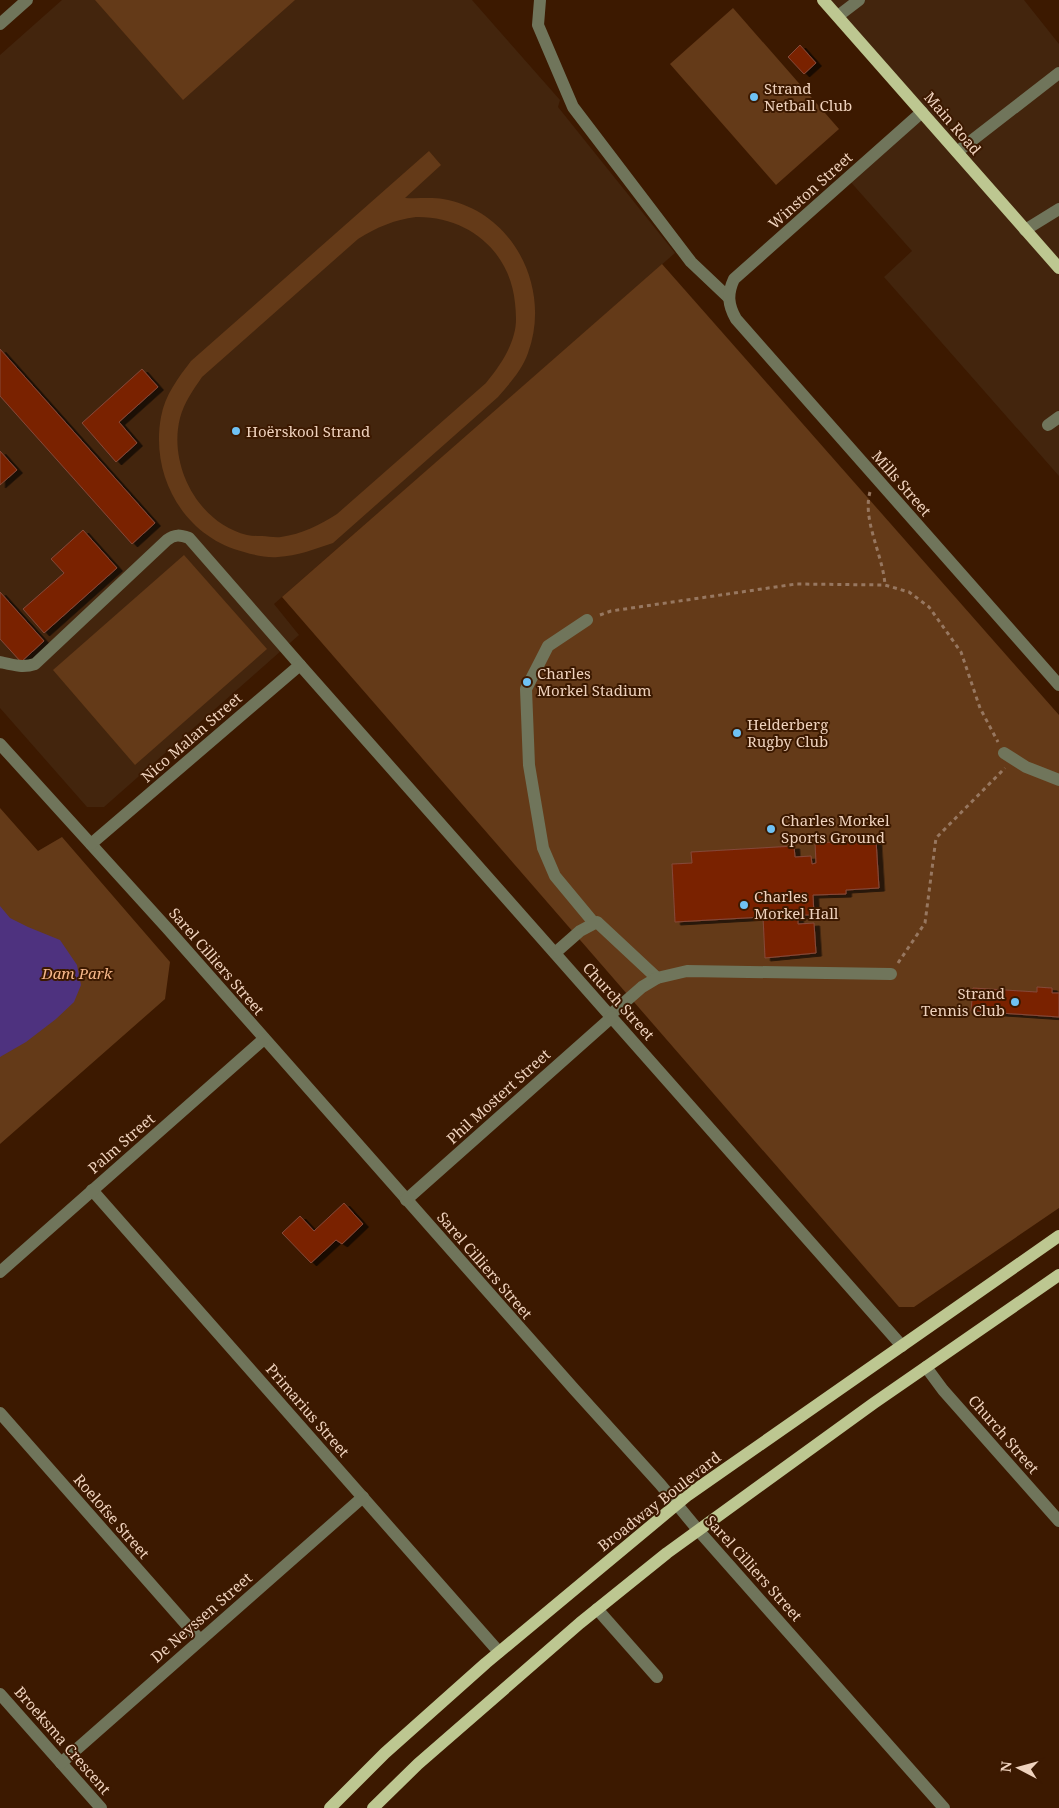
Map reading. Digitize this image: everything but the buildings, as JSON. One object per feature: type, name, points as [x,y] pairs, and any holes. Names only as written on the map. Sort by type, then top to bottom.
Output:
[{"type":"main road","name":"Main Road","points":[[823,0],[1059,268]]},
{"type":"main road","name":"Broadway Boulevard","points":[[330,1808],[385,1753],[499,1652],[676,1504],[1059,1236]]},
{"type":"main road","points":[[373,1808],[418,1764],[597,1609],[667,1553],[926,1367],[1059,1275]]},
{"type":"street","points":[[0,24],[27,0]]},
{"type":"street","points":[[540,0],[538,25],[574,107],[691,262],[729,298]]},
{"type":"street","points":[[838,16],[859,0]]},
{"type":"street","points":[[957,152],[1057,77]]},
{"type":"street","name":"Winston Street","points":[[729,298],[730,288],[734,279],[922,112]]},
{"type":"street","points":[[1025,230],[1059,209]]},
{"type":"street","name":"Mills Street","points":[[729,298],[730,309],[736,319],[1059,685]]},
{"type":"street","points":[[1048,426],[1059,417]]},
{"type":"street","points":[[0,662],[21,666],[36,664],[167,540],[173,536],[181,536],[190,538],[300,665]]},
{"type":"street","points":[[587,620],[548,646],[526,689],[530,765],[543,848],[555,876],[594,923]]},
{"type":"street","name":"Church Street","points":[[300,665],[902,1346]]},
{"type":"street","name":"Nico Malan Street","points":[[91,844],[300,665]]},
{"type":"street","name":"Sarel Cilliers Street","points":[[0,744],[91,844],[944,1808]]},
{"type":"street","points":[[1004,752],[1026,767],[1059,780]]},
{"type":"street","points":[[555,953],[580,931],[594,923],[600,923],[657,978],[688,971],[891,974]]},
{"type":"street","name":"Phil Mostert Street","points":[[406,1200],[631,996],[657,978]]},
{"type":"street","name":"Palm Street","points":[[0,1272],[264,1039]]},
{"type":"street","name":"Primarius Street","points":[[92,1190],[499,1652]]},
{"type":"street","name":"Church Street","points":[[926,1367],[943,1390],[1059,1521]]},
{"type":"street","name":"Roelofse Street","points":[[0,1413],[200,1640]]},
{"type":"street","name":"De Neyssen Street","points":[[61,1763],[363,1497]]},
{"type":"street","points":[[597,1609],[657,1677]]},
{"type":"street","name":"Broeksma Crescent","points":[[0,1694],[101,1808]]},
{"type":"path","points":[[879,482],[870,492],[868,510],[884,572],[885,585]]},
{"type":"path","points":[[587,620],[611,611],[796,584],[885,585],[910,592],[929,607],[961,652],[980,708],[1004,752],[1007,766],[936,838],[925,923],[891,974]]},
{"type":"shaded area","name":"Hoërskool Strand","points":[[62,0],[472,0],[560,100],[558,107],[675,253],[274,604],[299,635],[104,807],[87,807],[0,708],[0,55]]},
{"type":"shaded area","points":[[826,0],[1024,0],[1059,44],[1059,476],[884,277],[912,251],[848,179],[924,111]]},
{"type":"shaded area","points":[[0,906],[10,918],[60,940],[77,965],[81,985],[74,1002],[56,1019],[26,1042],[0,1057]]},
{"type":"green space","points":[[95,0],[295,0],[183,100]]},
{"type":"green space","name":"Strand Netball Club","points":[[733,8],[839,129],[776,185],[670,64]]},
{"type":"green space","points":[[429,151],[441,165],[405,198],[443,199],[468,206],[489,219],[507,236],[521,256],[530,279],[535,303],[534,328],[528,353],[519,371],[498,397],[333,543],[299,554],[265,557],[223,544],[204,533],[188,518],[176,501],[167,482],[161,461],[159,439],[161,417],[169,394],[191,361]],"holes":[[[416,217],[435,218],[469,230],[483,240],[505,267],[515,303],[516,322],[512,341],[495,372],[486,383],[337,514],[317,525],[296,534],[281,537],[253,536],[230,528],[214,518],[201,505],[183,473],[177,436],[180,418],[186,402],[202,377],[358,239],[400,220]]]},
{"type":"green space","name":"Charles Morkel Sports Ground","points":[[662,264],[1059,715],[1059,1208],[914,1307],[899,1307],[282,597]]},
{"type":"green space","points":[[184,555],[267,649],[135,765],[53,670]]},
{"type":"green space","name":"Dam Park","points":[[0,808],[38,851],[62,837],[170,962],[165,999],[0,1144]]},
{"type":"place","name":"Strand Netball Club","points":[[754,97]]},
{"type":"place","name":"Hoërskool Strand","points":[[236,431]]},
{"type":"place","name":"Charles Morkel Stadium","points":[[527,682]]},
{"type":"place","name":"Helderberg Rugby Club","points":[[737,733]]},
{"type":"place","name":"Charles Morkel Sports Ground","points":[[771,829]]},
{"type":"place","name":"Charles Morkel Hall","points":[[744,905]]},
{"type":"place","name":"Strand Tennis Club","points":[[1015,1002]]}]
